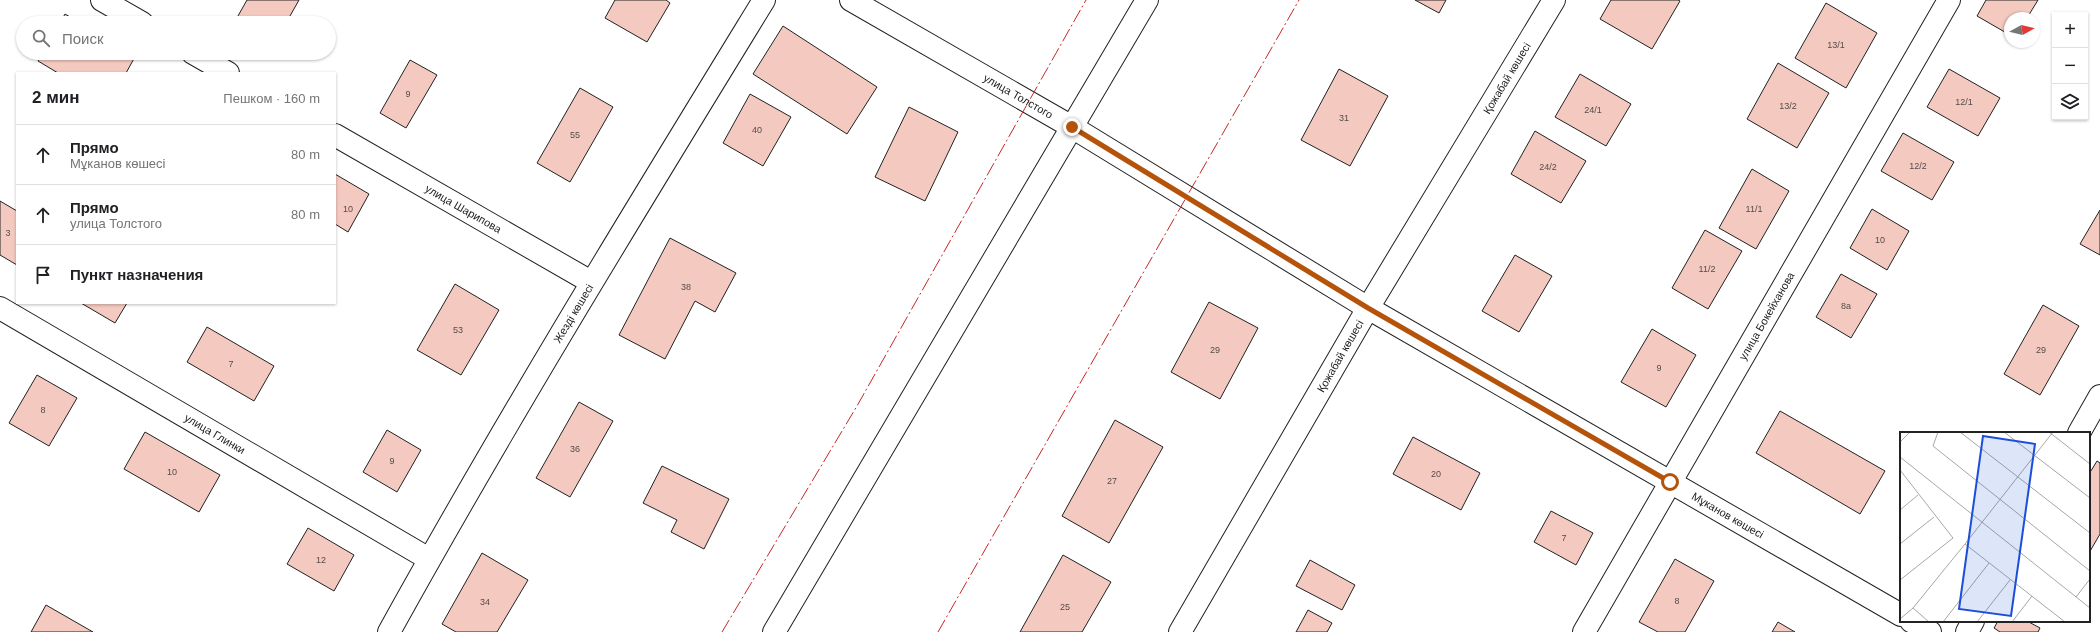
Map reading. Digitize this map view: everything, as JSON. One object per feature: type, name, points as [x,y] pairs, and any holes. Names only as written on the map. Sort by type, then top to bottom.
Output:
[{"type":"street","points":[[102,0],[130,16]]},
{"type":"street","name":"Жезді көшесі","points":[[389,632],[591,282],[764,0]]},
{"type":"street","name":"улица Толстого","points":[[851,0],[1072,127],[1368,308]]},
{"type":"street","points":[[774,632],[1147,0]]},
{"type":"street","name":"Қожабай көшесі","points":[[1180,632],[1368,308],[1554,0]]},
{"type":"street","name":"улица Бокейханова","points":[[1584,632],[1949,0]]},
{"type":"street","points":[[206,60],[226,72]]},
{"type":"street","name":"улица Шарипова","points":[[336,136],[591,282]]},
{"type":"street","name":"улица Глинки","points":[[0,308],[430,559]]},
{"type":"street","name":"Мұканов көшесі","points":[[1368,308],[1900,615]]},
{"type":"street","points":[[2080,432],[2100,396]]},
{"type":"street","points":[[1913,622],[1930,632]]},
{"type":"street","points":[[1967,632],[1972,622]]},
{"type":"building","points":[[247,0],[299,0],[290,16],[238,16]]},
{"type":"building","points":[[615,0],[666,0],[670,3],[647,42],[605,18]]},
{"type":"building","points":[[1415,0],[1446,0],[1439,13]]},
{"type":"building","points":[[1611,0],[1680,1],[1652,49],[1600,19]]},
{"type":"building","points":[[1986,0],[2038,0],[2031,12],[2004,12],[2004,32],[1977,16]]},
{"type":"building","points":[[1826,3],[1877,33],[1846,88],[1795,58]]},
{"type":"building","points":[[783,26],[877,87],[847,134],[753,74]]},
{"type":"building","points":[[133,60],[127,72],[56,72],[38,61]]},
{"type":"building","points":[[410,60],[437,75],[406,128],[380,113]]},
{"type":"building","points":[[1778,63],[1829,93],[1797,148],[1747,119]]},
{"type":"building","points":[[1339,69],[1388,96],[1350,166],[1301,140]]},
{"type":"building","points":[[1949,69],[2000,98],[1978,136],[1927,107]]},
{"type":"building","points":[[1580,74],[1631,104],[1606,146],[1555,117]]},
{"type":"building","points":[[580,88],[613,107],[570,182],[537,163]]},
{"type":"building","points":[[750,94],[791,117],[763,166],[723,143]]},
{"type":"building","points":[[909,107],[958,132],[925,201],[875,177]]},
{"type":"building","points":[[1535,131],[1586,161],[1561,203],[1511,174]]},
{"type":"building","points":[[1903,133],[1954,162],[1932,200],[1881,171]]},
{"type":"building","points":[[1752,169],[1789,191],[1756,249],[1719,228]]},
{"type":"building","points":[[336,175],[369,194],[348,232],[336,225]]},
{"type":"building","points":[[0,201],[16,210],[16,264],[0,255]]},
{"type":"building","points":[[1872,209],[1909,231],[1887,270],[1850,248]]},
{"type":"building","points":[[2100,210],[2100,255],[2080,244]]},
{"type":"building","points":[[1705,230],[1742,251],[1708,309],[1672,288]]},
{"type":"building","points":[[670,238],[736,273],[715,312],[695,301],[665,359],[619,335]]},
{"type":"building","points":[[1515,255],[1552,276],[1519,332],[1482,311]]},
{"type":"building","points":[[1841,274],[1877,294],[1851,338],[1816,317]]},
{"type":"building","points":[[455,284],[499,310],[461,375],[417,350]]},
{"type":"building","points":[[1209,302],[1258,328],[1220,399],[1171,372]]},
{"type":"building","points":[[83,304],[126,304],[115,323]]},
{"type":"building","points":[[2043,305],[2079,326],[2040,395],[2004,374]]},
{"type":"building","points":[[207,327],[274,366],[254,401],[187,362]]},
{"type":"building","points":[[1652,329],[1696,355],[1666,407],[1621,382]]},
{"type":"building","points":[[37,375],[77,398],[49,446],[9,423]]},
{"type":"building","points":[[579,402],[613,421],[570,497],[536,478]]},
{"type":"building","points":[[1780,411],[1885,471],[1860,514],[1756,453]]},
{"type":"building","points":[[1115,420],[1163,447],[1109,543],[1062,516]]},
{"type":"building","points":[[387,430],[421,450],[397,492],[363,472]]},
{"type":"building","points":[[145,432],[220,475],[199,512],[124,469]]},
{"type":"building","points":[[1413,437],[1480,473],[1461,510],[1393,474]]},
{"type":"building","points":[[2097,461],[2100,463],[2100,534],[2090,551],[2090,472]]},
{"type":"building","points":[[662,466],[729,499],[704,549],[671,532],[677,520],[643,503]]},
{"type":"building","points":[[1551,511],[1593,533],[1576,565],[1534,542]]},
{"type":"building","points":[[308,528],[354,555],[334,591],[287,564]]},
{"type":"building","points":[[482,553],[528,580],[497,632],[456,632],[442,624]]},
{"type":"building","points":[[1063,555],[1111,582],[1082,632],[1020,632]]},
{"type":"building","points":[[1675,559],[1714,581],[1685,632],[1658,632],[1639,622]]},
{"type":"building","points":[[1310,560],[1355,585],[1342,610],[1296,586]]},
{"type":"building","points":[[46,605],[93,632],[31,632]]},
{"type":"building","points":[[1308,610],[1332,623],[1327,632],[1296,632]]},
{"type":"building","points":[[1778,622],[1795,632],[1772,632]]},
{"type":"building","points":[[1997,622],[2029,622],[2040,628],[2038,632],[2000,632],[1994,628]]},
{"type":"power","points":[[722,632],[857,406],[1086,0]]},
{"type":"power","points":[[938,632],[1299,0]]},
{"type":"route","points":[[1072,127],[1368,308],[1670,482]]}]
